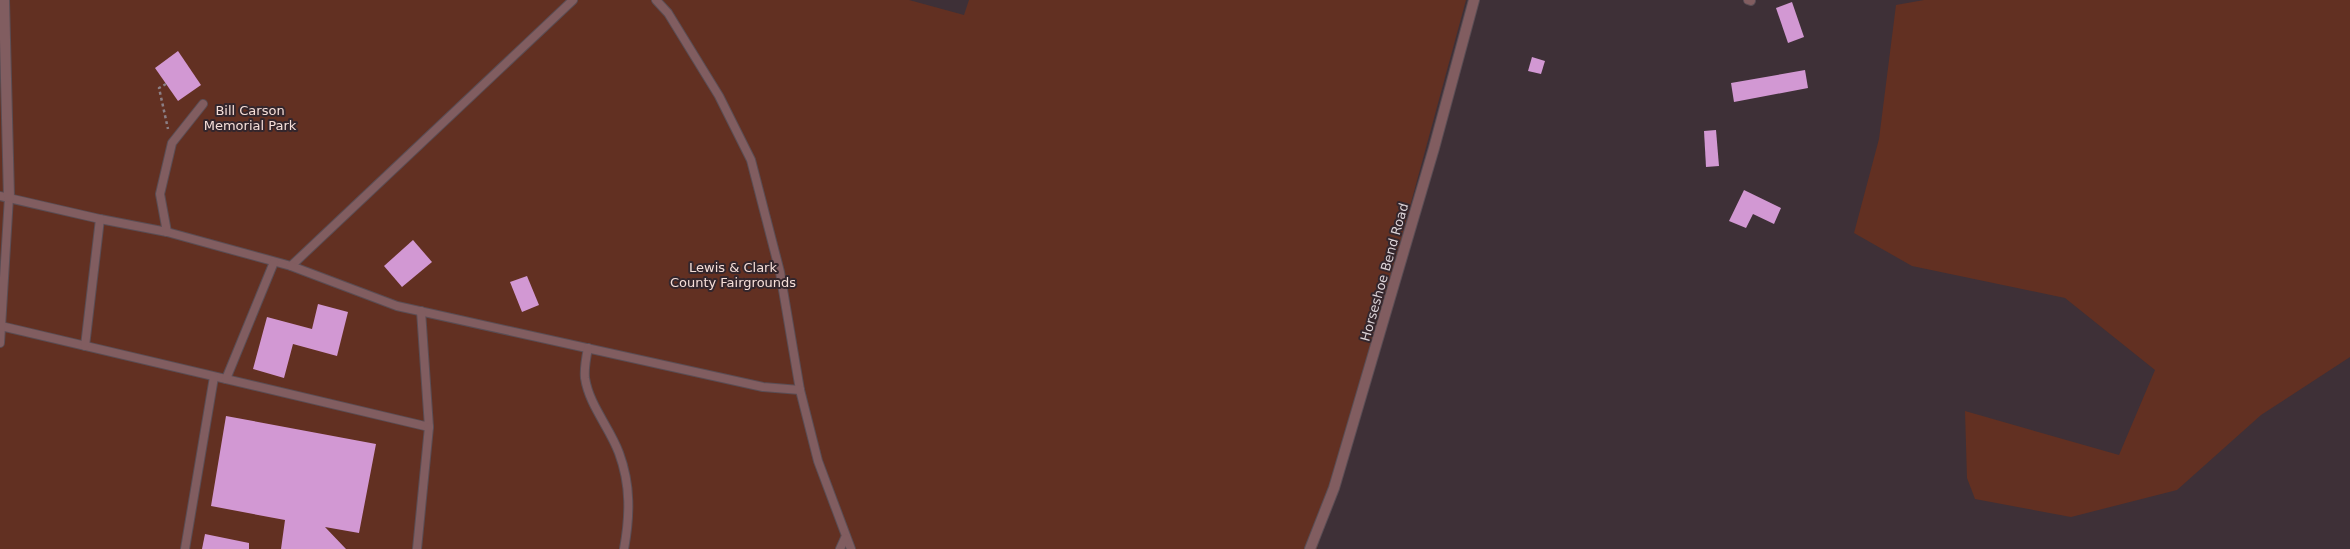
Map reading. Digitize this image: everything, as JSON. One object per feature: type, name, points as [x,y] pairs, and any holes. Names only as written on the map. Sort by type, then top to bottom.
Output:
[{"type":"street","points":[[4,0],[5,196]]},
{"type":"street","name":"Horseshoe Bend Road","points":[[1310,549],[1336,481],[1434,148],[1474,0]]},
{"type":"lane","points":[[290,266],[573,0]]},
{"type":"lane","points":[[656,0],[668,13],[719,96],[751,160],[780,272],[800,390],[818,461],[845,538],[851,549]]},
{"type":"lane","points":[[167,232],[160,194],[172,143],[203,104]]},
{"type":"lane","points":[[0,343],[5,196],[100,219],[167,232],[290,266],[397,306],[763,387],[800,390]]},
{"type":"lane","points":[[84,346],[100,219]]},
{"type":"lane","points":[[226,379],[274,262]]},
{"type":"lane","points":[[417,549],[429,428],[421,311]]},
{"type":"lane","points":[[1,326],[429,428]]},
{"type":"lane","points":[[588,348],[585,379],[592,398],[619,452],[626,476],[629,518],[624,549]]},
{"type":"lane","points":[[185,549],[214,376]]},
{"type":"lane","points":[[840,549],[845,538]]},
{"type":"path","points":[[166,84],[159,88],[172,143]]},
{"type":"green space","name":"Lewis & Clark County Fairgrounds","points":[[0,0],[909,0],[964,15],[969,0],[1466,0],[1317,549],[0,549]]},
{"type":"green space","points":[[1924,0],[2350,0],[2350,357],[2261,415],[2177,490],[2071,517],[1975,499],[1967,478],[1965,411],[2119,455],[2155,370],[2065,298],[1912,266],[1854,233],[1879,139],[1896,5]]},
{"type":"building","points":[[1792,2],[1804,37],[1788,43],[1776,8]]},
{"type":"building","points":[[178,51],[201,85],[178,101],[155,68]]},
{"type":"building","points":[[1532,57],[1545,61],[1541,74],[1528,71]]},
{"type":"building","points":[[1805,70],[1808,88],[1734,102],[1731,83]]},
{"type":"building","points":[[1716,130],[1719,166],[1706,167],[1704,131]]},
{"type":"building","points":[[1744,190],[1781,208],[1774,224],[1753,214],[1746,228],[1729,221]]},
{"type":"building","points":[[413,240],[432,262],[402,287],[384,266]]},
{"type":"building","points":[[527,276],[539,305],[522,312],[510,282]]},
{"type":"building","points":[[318,304],[348,312],[337,356],[293,344],[284,378],[253,369],[267,317],[312,329]]},
{"type":"building","points":[[226,416],[376,444],[359,533],[325,527],[346,549],[281,549],[285,520],[211,506]]},
{"type":"building","points":[[205,534],[249,543],[249,549],[202,549]]},
{"type":"park label","name":"Bill Carson Memorial Park","points":[[250,118]]}]
